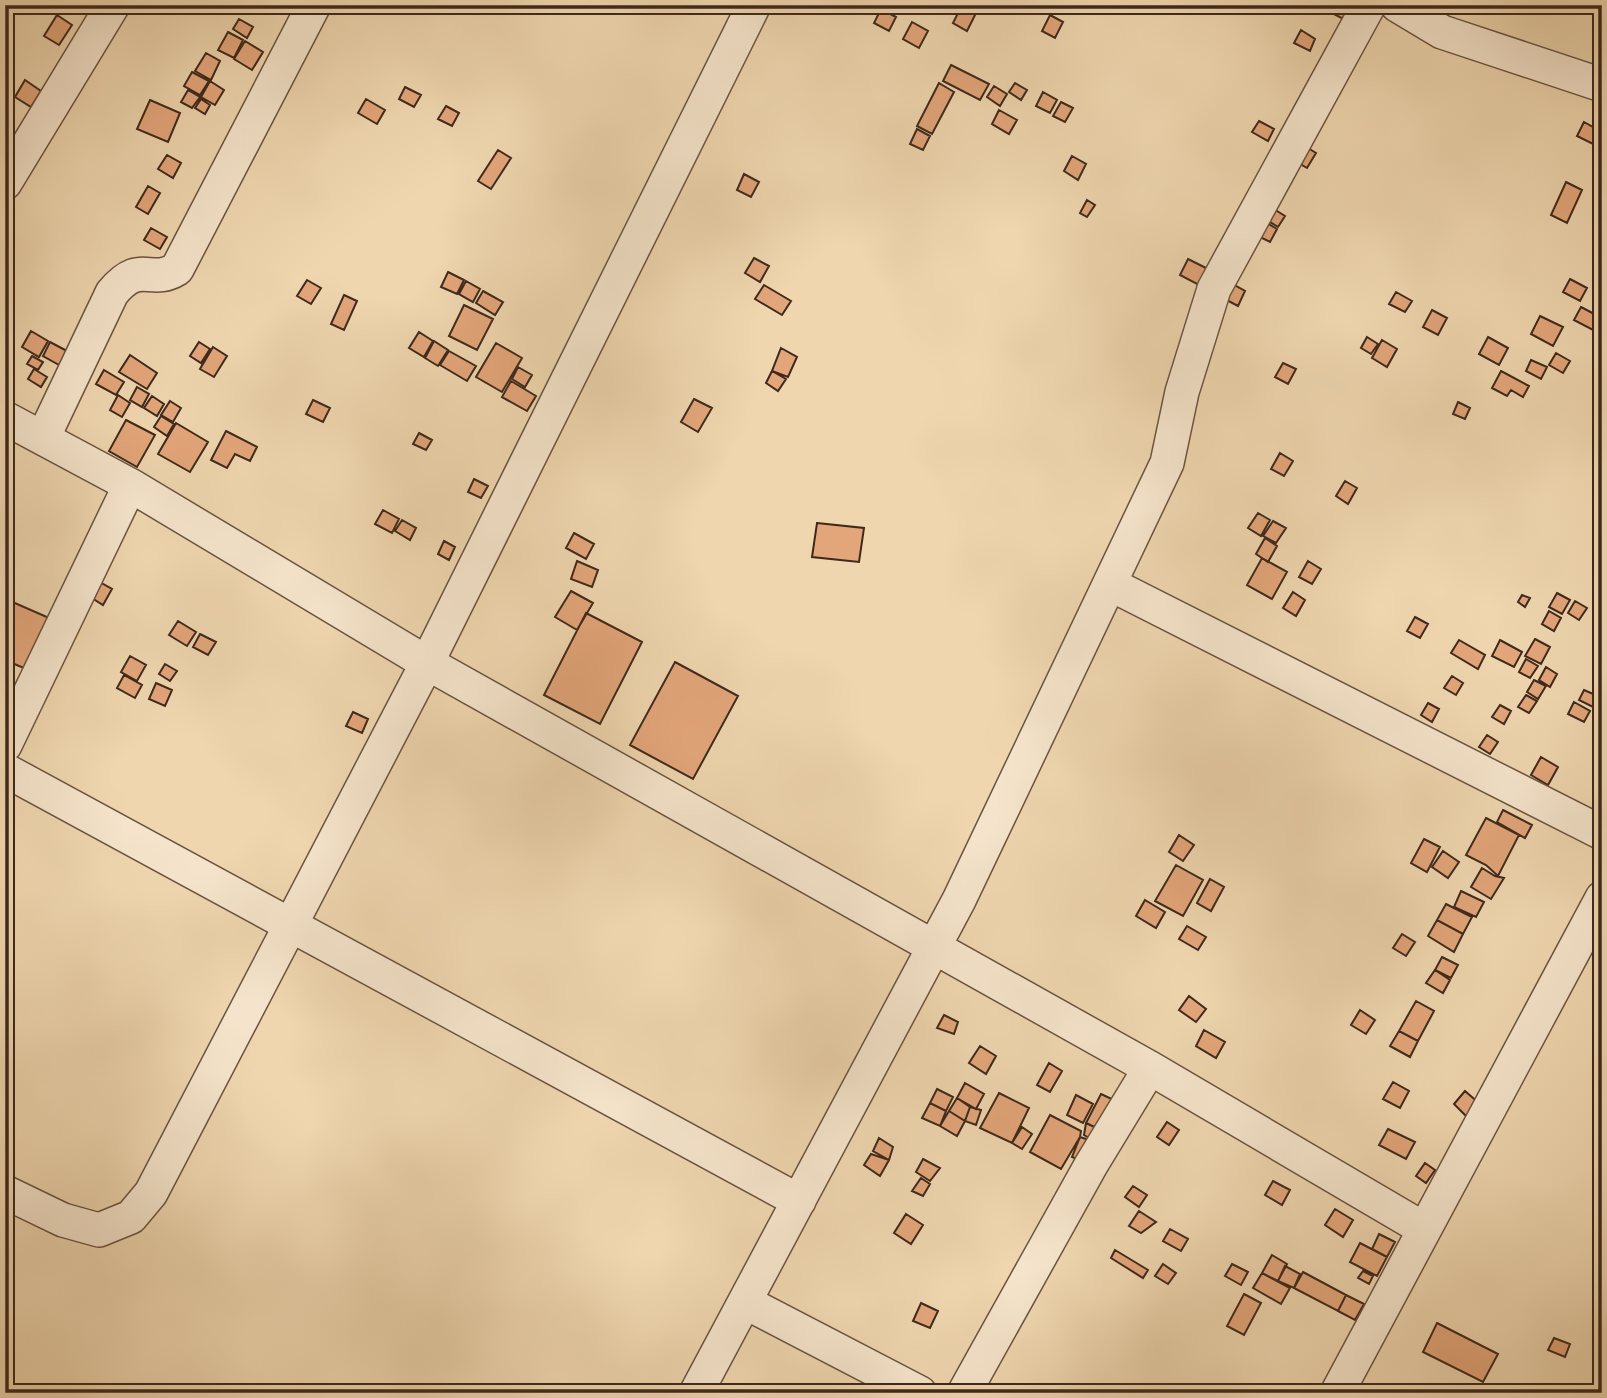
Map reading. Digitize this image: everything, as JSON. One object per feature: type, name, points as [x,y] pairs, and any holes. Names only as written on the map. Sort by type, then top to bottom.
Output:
[{"type":"street","points":[[5,183],[113,5]]},
{"type":"street","points":[[43,438],[117,287],[136,273],[166,276],[177,269],[314,5]]},
{"type":"street","points":[[5,1192],[63,1220],[99,1230],[131,1217],[151,1192],[427,663],[754,5]]},
{"type":"street","points":[[696,1393],[959,900],[1167,463],[1182,392],[1214,289],[1370,5]]},
{"type":"street","points":[[1398,5],[1442,32],[1602,85]]},
{"type":"street","points":[[5,418],[130,485],[427,663],[1150,1068],[1424,1229]]},
{"type":"street","points":[[5,744],[130,485]]},
{"type":"street","points":[[1110,583],[1602,833]]},
{"type":"street","points":[[5,770],[799,1201]]},
{"type":"street","points":[[1337,1393],[1602,898]]},
{"type":"street","points":[[964,1393],[1091,1165],[1150,1068]]},
{"type":"street","points":[[745,1302],[920,1393]]},
{"type":"building","points":[[962,5],[980,5],[967,31],[953,23]]},
{"type":"building","points":[[1330,5],[1349,5],[1356,9],[1349,22],[1328,11]]},
{"type":"building","points":[[881,9],[896,17],[889,31],[874,23]]},
{"type":"building","points":[[57,15],[72,25],[59,45],[44,36]]},
{"type":"building","points":[[1050,15],[1063,22],[1055,38],[1042,31]]},
{"type":"building","points":[[239,19],[253,27],[247,38],[233,29]]},
{"type":"building","points":[[912,22],[928,31],[919,48],[903,39]]},
{"type":"building","points":[[1301,30],[1315,39],[1310,51],[1294,43]]},
{"type":"building","points":[[228,32],[243,40],[234,58],[218,50]]},
{"type":"building","points":[[245,41],[263,52],[252,70],[234,59]]},
{"type":"building","points":[[206,53],[220,61],[211,80],[195,71]]},
{"type":"building","points":[[951,65],[989,84],[980,100],[943,81]]},
{"type":"building","points":[[192,72],[209,81],[200,95],[184,86]]},
{"type":"building","points":[[25,80],[41,91],[31,107],[15,97]]},
{"type":"building","points":[[210,81],[224,90],[215,105],[201,97]]},
{"type":"building","points":[[939,83],[954,92],[932,134],[917,126]]},
{"type":"building","points":[[1015,83],[1027,90],[1021,100],[1009,92]]},
{"type":"building","points":[[994,86],[1007,94],[1000,106],[987,97]]},
{"type":"building","points":[[405,87],[421,95],[414,107],[399,99]]},
{"type":"building","points":[[188,90],[200,97],[192,108],[181,102]]},
{"type":"building","points":[[1043,92],[1057,100],[1050,113],[1036,106]]},
{"type":"building","points":[[201,99],[210,105],[205,114],[195,108]]},
{"type":"building","points":[[366,99],[385,110],[377,124],[358,113]]},
{"type":"building","points":[[150,100],[180,113],[168,142],[137,129]]},
{"type":"building","points":[[1061,102],[1073,108],[1065,122],[1053,116]]},
{"type":"building","points":[[446,106],[459,113],[452,126],[438,119]]},
{"type":"building","points":[[999,110],[1017,120],[1009,134],[992,124]]},
{"type":"building","points":[[1259,121],[1274,129],[1268,141],[1252,132]]},
{"type":"building","points":[[1584,122],[1600,131],[1593,144],[1577,136]]},
{"type":"building","points":[[917,129],[930,136],[923,150],[910,144]]},
{"type":"building","points":[[1300,143],[1316,153],[1307,168],[1292,159]]},
{"type":"building","points":[[498,150],[511,158],[491,189],[478,181]]},
{"type":"building","points":[[167,155],[181,163],[173,178],[158,169]]},
{"type":"building","points":[[1072,156],[1086,164],[1078,180],[1064,171]]},
{"type":"building","points":[[744,174],[759,182],[751,197],[737,190]]},
{"type":"building","points":[[1566,182],[1582,190],[1567,223],[1551,215]]},
{"type":"building","points":[[148,186],[160,193],[148,214],[136,207]]},
{"type":"building","points":[[1087,200],[1095,205],[1087,217],[1080,213]]},
{"type":"building","points":[[1269,206],[1285,216],[1278,227],[1262,217]]},
{"type":"building","points":[[1262,220],[1277,229],[1270,242],[1254,234]]},
{"type":"building","points":[[151,228],[167,237],[160,249],[144,240]]},
{"type":"building","points":[[754,258],[769,266],[760,282],[745,273]]},
{"type":"building","points":[[1188,259],[1208,269],[1199,285],[1180,275]]},
{"type":"building","points":[[448,272],[464,280],[457,294],[441,287]]},
{"type":"building","points":[[1570,279],[1587,288],[1580,301],[1563,292]]},
{"type":"building","points":[[307,280],[321,288],[311,304],[297,296]]},
{"type":"building","points":[[466,281],[480,289],[473,302],[459,294]]},
{"type":"building","points":[[1229,282],[1245,291],[1238,306],[1221,297]]},
{"type":"building","points":[[764,285],[791,301],[782,315],[755,299]]},
{"type":"building","points":[[483,291],[503,302],[495,315],[476,303]]},
{"type":"building","points":[[1396,292],[1412,301],[1405,312],[1389,304]]},
{"type":"building","points":[[344,295],[357,301],[344,330],[331,324]]},
{"type":"building","points":[[464,305],[493,319],[477,350],[449,336]]},
{"type":"building","points":[[1581,307],[1600,317],[1593,330],[1574,320]]},
{"type":"building","points":[[1432,310],[1447,318],[1438,335],[1423,327]]},
{"type":"building","points":[[1540,316],[1563,327],[1553,346],[1531,334]]},
{"type":"building","points":[[31,331],[48,341],[39,357],[22,347]]},
{"type":"building","points":[[419,332],[433,341],[424,357],[409,348]]},
{"type":"building","points":[[1367,337],[1378,344],[1371,354],[1361,348]]},
{"type":"building","points":[[1488,337],[1508,348],[1499,365],[1479,354]]},
{"type":"building","points":[[1382,340],[1397,349],[1387,367],[1372,358]]},
{"type":"building","points":[[434,341],[448,350],[438,366],[425,358]]},
{"type":"building","points":[[50,342],[67,351],[59,365],[43,356]]},
{"type":"building","points":[[199,342],[210,349],[201,363],[190,356]]},
{"type":"building","points":[[496,343],[522,358],[502,392],[476,377]]},
{"type":"building","points":[[213,347],[227,356],[214,377],[200,369]]},
{"type":"building","points":[[781,348],[797,357],[788,377],[772,371]]},
{"type":"building","points":[[449,351],[476,366],[467,381],[440,365]]},
{"type":"building","points":[[1556,353],[1570,361],[1563,373],[1549,365]]},
{"type":"building","points":[[130,355],[157,373],[147,389],[119,372]]},
{"type":"building","points":[[32,356],[43,362],[38,370],[27,364]]},
{"type":"building","points":[[1531,360],[1547,367],[1541,379],[1526,371]]},
{"type":"building","points":[[1283,363],[1296,369],[1288,384],[1275,377]]},
{"type":"building","points":[[518,367],[532,375],[525,387],[512,379]]},
{"type":"building","points":[[34,369],[47,377],[41,387],[28,379]]},
{"type":"building","points":[[104,370],[124,382],[116,395],[96,384]]},
{"type":"building","points":[[772,371],[786,379],[778,391],[766,383]]},
{"type":"building","points":[[1501,371],[1529,386],[1523,397],[1511,390],[1507,396],[1492,388]]},
{"type":"building","points":[[511,381],[536,396],[527,411],[502,397]]},
{"type":"building","points":[[137,387],[149,394],[142,407],[130,400]]},
{"type":"building","points":[[118,395],[130,403],[122,417],[110,410]]},
{"type":"building","points":[[152,396],[164,404],[157,416],[144,408]]},
{"type":"building","points":[[694,399],[712,408],[698,432],[681,422]]},
{"type":"building","points":[[313,400],[330,408],[323,422],[306,414]]},
{"type":"building","points":[[170,401],[181,408],[173,422],[161,415]]},
{"type":"building","points":[[1458,402],[1470,408],[1465,419],[1453,414]]},
{"type":"building","points":[[161,416],[174,424],[167,436],[154,427]]},
{"type":"building","points":[[126,420],[155,435],[137,467],[109,451]]},
{"type":"building","points":[[176,423],[208,442],[190,472],[158,454]]},
{"type":"building","points":[[226,431],[257,447],[250,461],[235,454],[227,468],[211,460]]},
{"type":"building","points":[[419,433],[432,440],[426,450],[413,444]]},
{"type":"building","points":[[1280,453],[1293,461],[1284,476],[1271,469]]},
{"type":"building","points":[[474,479],[488,486],[481,498],[468,492]]},
{"type":"building","points":[[1345,481],[1357,488],[1348,504],[1336,496]]},
{"type":"building","points":[[383,510],[399,519],[392,533],[375,524]]},
{"type":"building","points":[[1258,513],[1270,520],[1261,536],[1248,528]]},
{"type":"building","points":[[402,520],[416,528],[410,540],[395,531]]},
{"type":"building","points":[[1273,521],[1286,528],[1276,543],[1263,536]]},
{"type":"building","points":[[817,523],[864,528],[859,562],[812,557]]},
{"type":"building","points":[[574,533],[594,544],[586,559],[566,548]]},
{"type":"building","points":[[1265,538],[1277,546],[1268,562],[1256,554]]},
{"type":"building","points":[[444,541],[455,547],[449,560],[438,554]]},
{"type":"building","points":[[1262,558],[1287,572],[1272,599],[1247,585]]},
{"type":"building","points":[[577,561],[598,570],[592,587],[571,579]]},
{"type":"building","points":[[1308,561],[1321,569],[1312,584],[1299,577]]},
{"type":"building","points":[[96,580],[112,589],[103,605],[87,595]]},
{"type":"building","points":[[571,591],[593,603],[577,630],[555,617]]},
{"type":"building","points":[[1293,592],[1305,600],[1296,616],[1283,608]]},
{"type":"building","points":[[1557,593],[1570,600],[1562,614],[1549,607]]},
{"type":"building","points":[[1522,595],[1530,598],[1525,607],[1518,602]]},
{"type":"building","points":[[8,600],[56,621],[33,672],[5,660],[5,606]]},
{"type":"building","points":[[1575,601],[1587,608],[1579,620],[1568,613]]},
{"type":"building","points":[[1549,611],[1561,618],[1554,631],[1542,624]]},
{"type":"building","points":[[586,613],[642,642],[600,724],[544,695]]},
{"type":"building","points":[[1415,617],[1428,624],[1420,638],[1407,631]]},
{"type":"building","points":[[178,621],[196,632],[187,646],[169,635]]},
{"type":"building","points":[[200,634],[216,642],[208,655],[193,647]]},
{"type":"building","points":[[1535,639],[1550,647],[1541,664],[1525,656]]},
{"type":"building","points":[[1459,640],[1485,655],[1478,669],[1451,653]]},
{"type":"building","points":[[1500,640],[1522,652],[1514,667],[1492,656]]},
{"type":"building","points":[[130,656],[146,665],[137,681],[121,672]]},
{"type":"building","points":[[1526,659],[1538,666],[1530,678],[1519,672]]},
{"type":"building","points":[[675,662],[738,696],[693,779],[630,745]]},
{"type":"building","points":[[165,664],[177,671],[170,681],[159,674]]},
{"type":"building","points":[[1546,667],[1557,674],[1550,687],[1539,680]]},
{"type":"building","points":[[124,675],[142,685],[135,698],[117,688]]},
{"type":"building","points":[[1452,676],[1463,683],[1456,695],[1444,688]]},
{"type":"building","points":[[1534,680],[1546,686],[1538,699],[1527,692]]},
{"type":"building","points":[[156,683],[172,690],[165,706],[149,699]]},
{"type":"building","points":[[1584,690],[1598,696],[1593,707],[1579,700]]},
{"type":"building","points":[[1526,695],[1537,701],[1529,713],[1518,707]]},
{"type":"building","points":[[1574,702],[1590,711],[1584,722],[1568,714]]},
{"type":"building","points":[[1428,703],[1439,709],[1432,722],[1421,715]]},
{"type":"building","points":[[1500,705],[1511,711],[1504,724],[1492,717]]},
{"type":"building","points":[[353,712],[368,719],[362,733],[346,726]]},
{"type":"building","points":[[1487,735],[1498,742],[1490,754],[1479,747]]},
{"type":"building","points":[[1541,757],[1558,767],[1548,785],[1531,775]]},
{"type":"building","points":[[1503,810],[1532,825],[1525,838],[1497,822]]},
{"type":"building","points":[[1486,818],[1519,835],[1498,876],[1486,865],[1466,855]]},
{"type":"building","points":[[1179,835],[1194,845],[1183,861],[1169,852]]},
{"type":"building","points":[[1424,839],[1440,847],[1427,872],[1411,863]]},
{"type":"building","points":[[1443,851],[1459,862],[1448,878],[1432,867]]},
{"type":"building","points":[[1176,865],[1203,880],[1183,916],[1155,901]]},
{"type":"building","points":[[1482,868],[1504,878],[1491,899],[1471,887]]},
{"type":"building","points":[[1210,879],[1224,887],[1211,911],[1197,903]]},
{"type":"building","points":[[1461,891],[1484,902],[1476,917],[1454,907]]},
{"type":"building","points":[[1145,900],[1165,912],[1156,928],[1136,916]]},
{"type":"building","points":[[1446,904],[1472,917],[1463,934],[1437,920]]},
{"type":"building","points":[[1437,920],[1463,934],[1454,952],[1428,936]]},
{"type":"building","points":[[1187,926],[1206,937],[1198,950],[1179,939]]},
{"type":"building","points":[[1402,934],[1415,942],[1406,956],[1393,948]]},
{"type":"building","points":[[1442,957],[1458,965],[1451,978],[1435,970]]},
{"type":"building","points":[[1435,970],[1450,980],[1443,993],[1426,983]]},
{"type":"building","points":[[1189,996],[1206,1009],[1196,1022],[1179,1010]]},
{"type":"building","points":[[1416,1001],[1434,1011],[1418,1041],[1399,1031]]},
{"type":"building","points":[[1360,1010],[1375,1020],[1366,1034],[1351,1025]]},
{"type":"building","points":[[944,1015],[958,1022],[954,1034],[937,1028]]},
{"type":"building","points":[[1204,1030],[1225,1042],[1216,1058],[1196,1046]]},
{"type":"building","points":[[1399,1031],[1418,1041],[1410,1057],[1390,1046]]},
{"type":"building","points":[[980,1046],[996,1056],[986,1074],[969,1063]]},
{"type":"building","points":[[1049,1063],[1062,1071],[1050,1092],[1037,1085]]},
{"type":"building","points":[[1393,1082],[1409,1091],[1400,1108],[1383,1099]]},
{"type":"building","points":[[965,1083],[984,1094],[976,1109],[957,1098]]},
{"type":"building","points":[[937,1089],[953,1097],[946,1111],[930,1103]]},
{"type":"building","points":[[1465,1091],[1480,1104],[1467,1117],[1454,1104]]},
{"type":"building","points":[[999,1093],[1029,1108],[1012,1143],[980,1128]]},
{"type":"building","points":[[1101,1094],[1118,1102],[1105,1132],[1086,1123]]},
{"type":"building","points":[[1076,1095],[1093,1104],[1083,1123],[1067,1115]]},
{"type":"building","points":[[957,1098],[970,1107],[965,1121],[949,1111]]},
{"type":"building","points":[[930,1103],[946,1111],[940,1126],[922,1118]]},
{"type":"building","points":[[970,1107],[981,1110],[976,1125],[965,1121]]},
{"type":"building","points":[[949,1111],[965,1121],[957,1136],[940,1126]]},
{"type":"building","points":[[1050,1115],[1081,1131],[1061,1169],[1030,1152]]},
{"type":"building","points":[[1167,1122],[1179,1130],[1169,1145],[1157,1137]]},
{"type":"building","points":[[1086,1123],[1105,1132],[1098,1143],[1084,1135]]},
{"type":"building","points":[[1022,1127],[1032,1134],[1022,1149],[1012,1143]]},
{"type":"building","points":[[1388,1129],[1415,1142],[1406,1159],[1379,1145]]},
{"type":"building","points":[[1080,1137],[1098,1143],[1091,1165],[1072,1157]]},
{"type":"building","points":[[879,1138],[893,1147],[889,1160],[873,1151]]},
{"type":"building","points":[[871,1154],[889,1160],[880,1176],[864,1165]]},
{"type":"building","points":[[923,1159],[940,1168],[930,1181],[916,1172]]},
{"type":"building","points":[[1425,1163],[1435,1170],[1426,1183],[1416,1176]]},
{"type":"building","points":[[921,1178],[930,1184],[923,1196],[912,1191]]},
{"type":"building","points":[[1273,1181],[1290,1190],[1282,1205],[1265,1195]]},
{"type":"building","points":[[1133,1186],[1147,1195],[1139,1207],[1125,1197]]},
{"type":"building","points":[[1335,1209],[1353,1220],[1343,1237],[1325,1225]]},
{"type":"building","points":[[1139,1211],[1156,1222],[1141,1233],[1129,1226]]},
{"type":"building","points":[[906,1214],[923,1225],[911,1244],[894,1233]]},
{"type":"building","points":[[1170,1229],[1188,1239],[1181,1251],[1163,1241]]},
{"type":"building","points":[[1379,1234],[1395,1242],[1387,1257],[1372,1249]]},
{"type":"building","points":[[1360,1243],[1387,1257],[1377,1276],[1350,1262]]},
{"type":"building","points":[[1115,1250],[1148,1270],[1143,1278],[1111,1258]]},
{"type":"building","points":[[1272,1255],[1287,1264],[1278,1281],[1262,1273]]},
{"type":"building","points":[[1163,1264],[1176,1273],[1168,1284],[1155,1276]]},
{"type":"building","points":[[1232,1264],[1248,1272],[1241,1285],[1225,1276]]},
{"type":"building","points":[[1285,1266],[1300,1274],[1294,1288],[1278,1281]]},
{"type":"building","points":[[1363,1271],[1373,1276],[1369,1284],[1358,1278]]},
{"type":"building","points":[[1303,1272],[1346,1295],[1338,1311],[1294,1288]]},
{"type":"building","points":[[1262,1273],[1290,1288],[1281,1304],[1253,1288]]},
{"type":"building","points":[[1244,1294],[1261,1303],[1244,1335],[1227,1326]]},
{"type":"building","points":[[1346,1295],[1364,1304],[1355,1320],[1338,1311]]},
{"type":"building","points":[[921,1303],[938,1311],[930,1328],[913,1321]]},
{"type":"building","points":[[1437,1323],[1498,1354],[1483,1382],[1423,1352]]},
{"type":"building","points":[[1554,1338],[1570,1344],[1565,1357],[1548,1350]]}]
